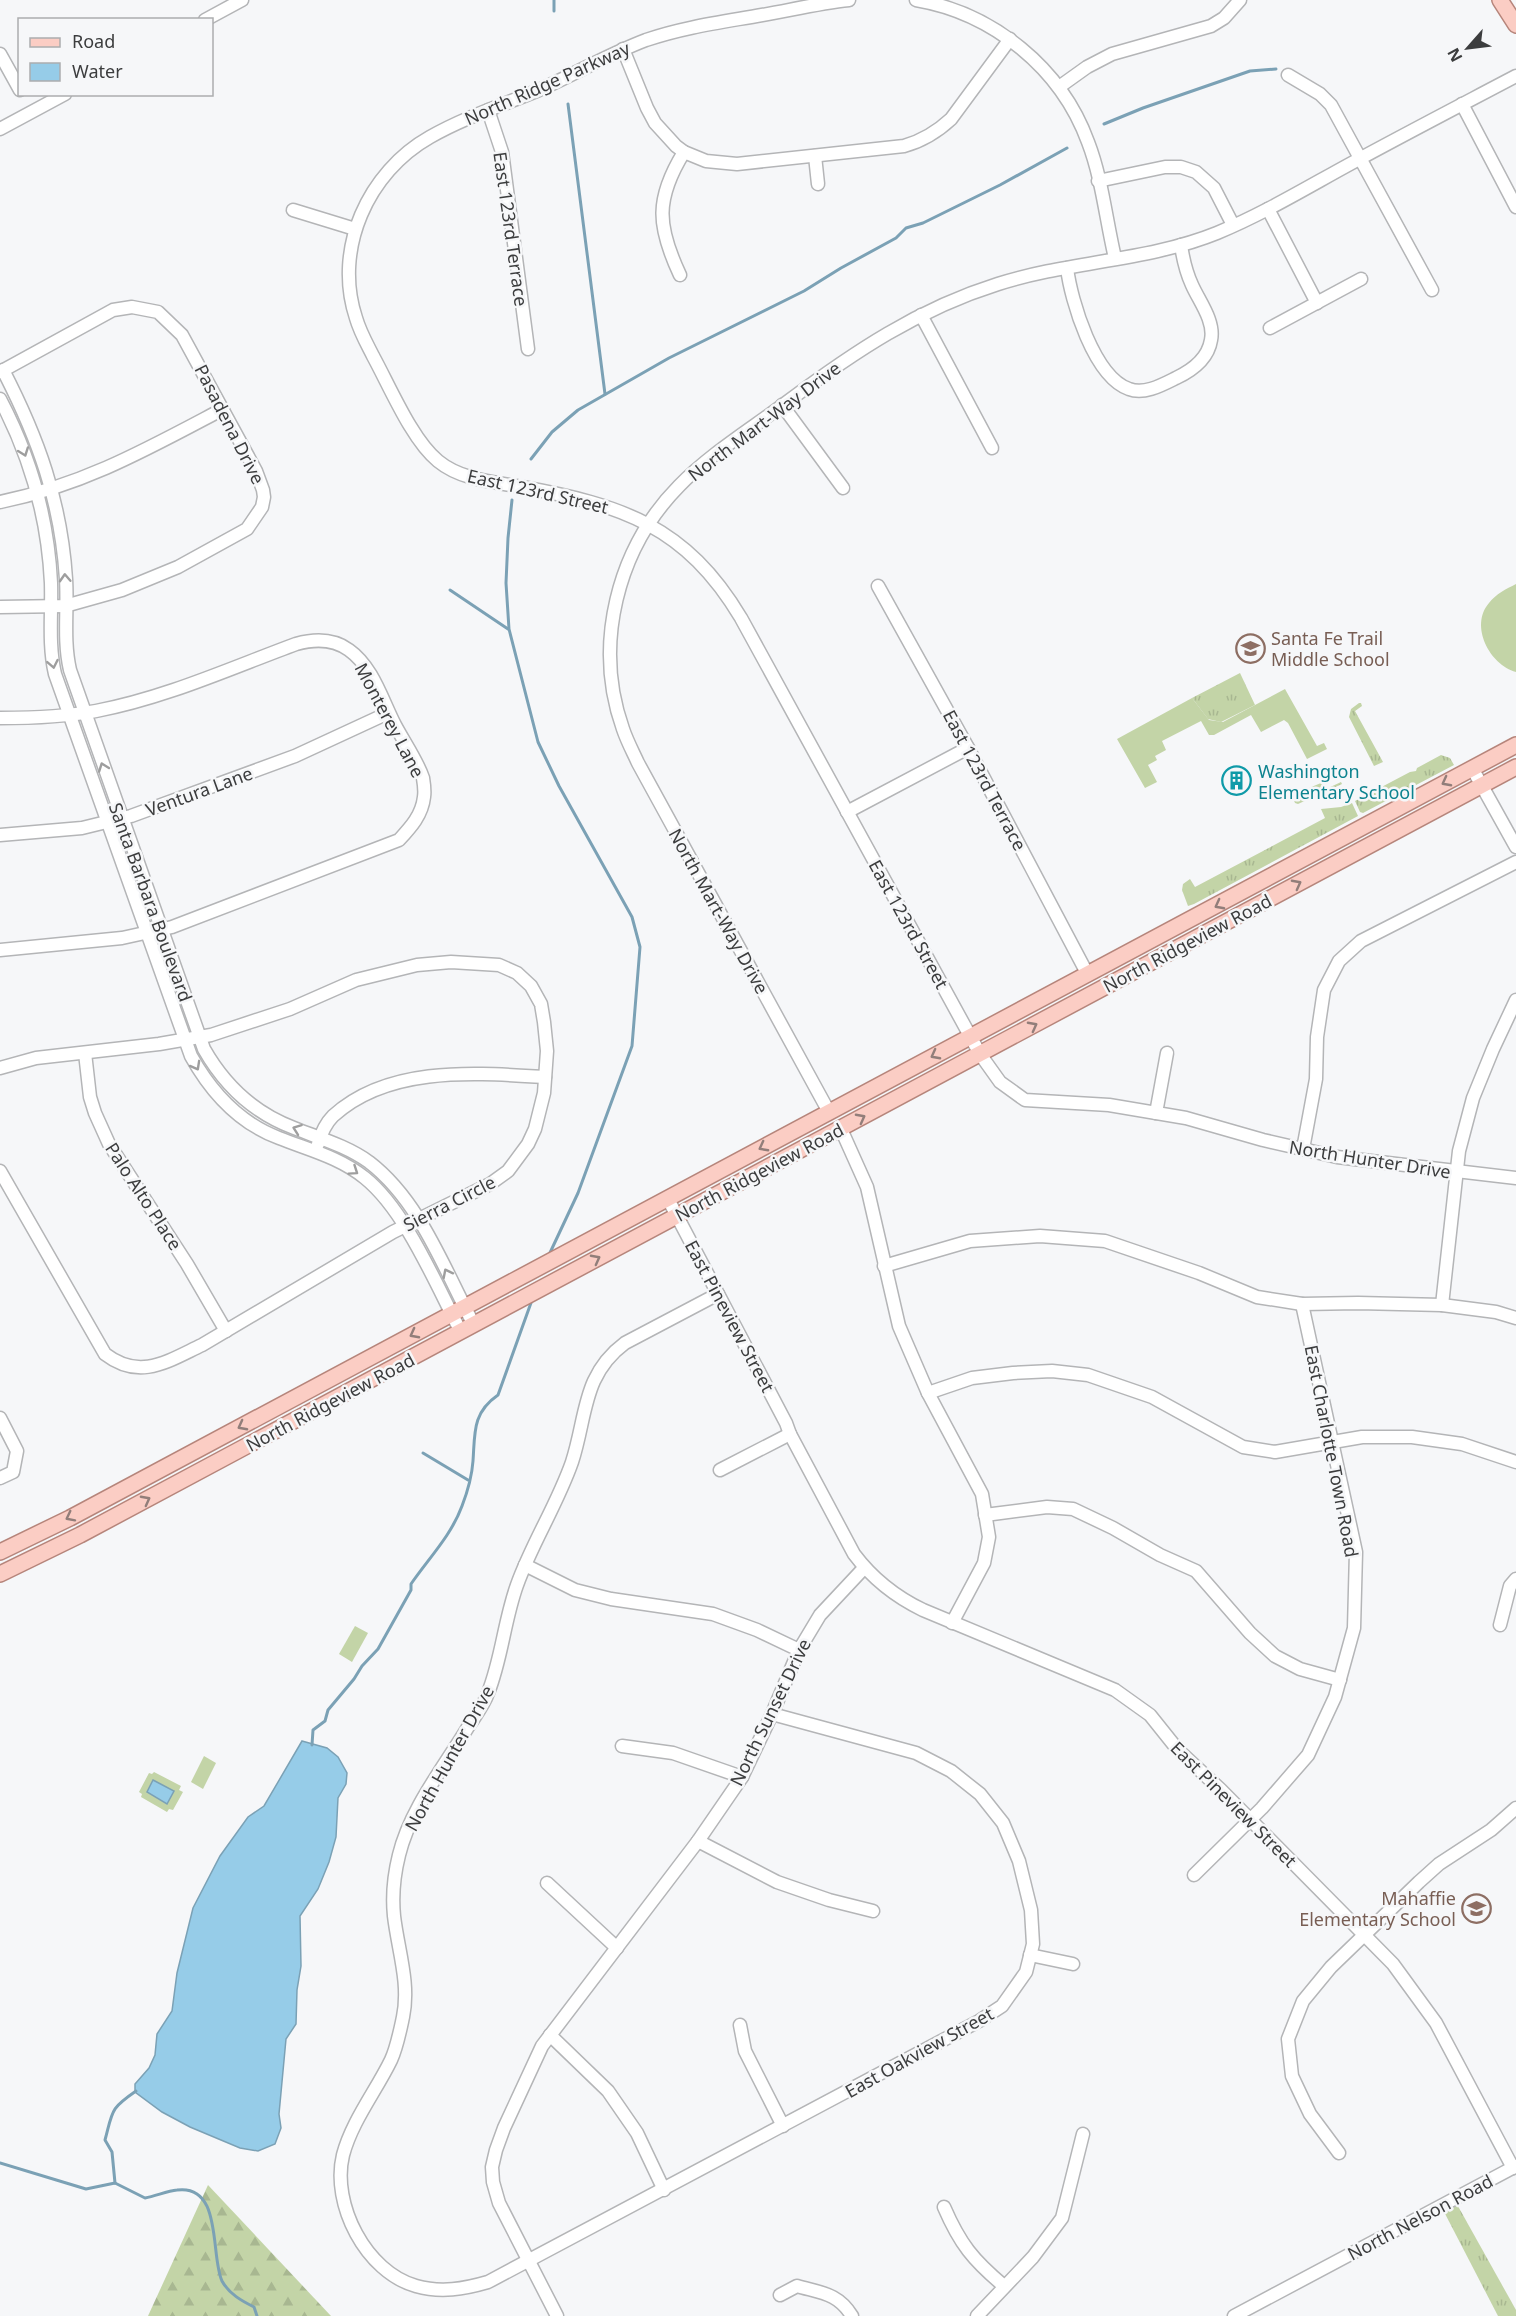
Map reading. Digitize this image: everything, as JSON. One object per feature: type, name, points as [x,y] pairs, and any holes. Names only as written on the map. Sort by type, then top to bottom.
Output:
[{"type":"main road","points":[[1500,0],[1516,25]]},
{"type":"main road","points":[[1510,0],[1516,12]]},
{"type":"main road","name":"North Ridgeview Road","points":[[0,1552],[70,1518],[1516,745]]},
{"type":"main road","name":"North Ridgeview Road","points":[[0,1574],[80,1535],[514,1304],[1516,767]]},
{"type":"street","points":[[209,18],[242,0]]},
{"type":"street","name":"North Ridge Parkway","points":[[355,229],[370,194],[395,162],[429,137],[553,83],[623,49],[688,28],[849,0]]},
{"type":"street","points":[[916,0],[946,3],[1010,39],[1059,87],[1081,123],[1089,143],[1114,258]]},
{"type":"street","points":[[1059,87],[1087,67],[1112,54],[1211,26],[1224,18],[1240,0]]},
{"type":"street","points":[[623,49],[647,108],[655,123],[667,137],[684,152],[706,161],[724,164],[904,147],[927,138],[951,119],[1010,39]]},
{"type":"street","points":[[0,54],[18,86]]},
{"type":"street","points":[[1288,75],[1320,93],[1331,105],[1432,290]]},
{"type":"street","name":"North Mart-Way Drive","points":[[829,1112],[638,763],[623,728],[613,689],[610,651],[613,614],[631,554],[649,524],[662,505],[692,473],[782,405],[873,341],[921,315],[963,296],[998,284],[1181,245],[1233,225],[1268,209],[1516,76]]},
{"type":"street","points":[[23,96],[32,112]]},
{"type":"street","points":[[0,129],[61,96]]},
{"type":"street","points":[[1462,104],[1516,207]]},
{"type":"street","name":"East 123rd Terrace","points":[[488,110],[502,152],[528,349]]},
{"type":"street","points":[[680,275],[668,249],[661,216],[666,186],[684,152]]},
{"type":"street","points":[[815,156],[818,184]]},
{"type":"street","points":[[1098,181],[1165,167],[1181,167],[1196,172],[1214,188],[1233,225]]},
{"type":"street","points":[[1268,209],[1317,303]]},
{"type":"street","points":[[293,210],[355,229]]},
{"type":"street","name":"East 123rd Street","points":[[355,229],[350,250],[349,273],[355,316],[368,346],[427,451],[451,470],[466,476],[586,499],[623,512],[664,533],[687,551],[724,591],[741,618],[970,1037]]},
{"type":"street","points":[[1067,268],[1074,305],[1086,336],[1102,366],[1115,382],[1130,390],[1146,391],[1178,378],[1198,365],[1207,354],[1212,338],[1211,326],[1184,265],[1181,245]]},
{"type":"street","points":[[1270,328],[1361,279]]},
{"type":"street","name":"Pasadena Drive","points":[[0,607],[65,606],[112,594],[178,567],[247,529],[262,507],[264,497],[256,471],[182,335],[158,312],[132,307],[113,310],[2,371]]},
{"type":"street","points":[[921,315],[992,448]]},
{"type":"street","name":"Santa Barbara Boulevard","points":[[2,371],[36,438],[52,488],[64,559],[67,656],[84,713],[199,1038],[214,1066],[245,1100],[273,1120],[353,1152],[378,1170],[399,1191],[418,1220],[467,1329]]},
{"type":"street","name":"Santa Barbara Boulevard","points":[[0,399],[22,445],[37,492],[49,562],[52,660],[106,822],[184,1040],[201,1074],[218,1097],[234,1112],[276,1137],[315,1150],[345,1164],[367,1180],[387,1200],[458,1311]]},
{"type":"street","points":[[782,405],[843,488]]},
{"type":"street","points":[[0,502],[106,470],[223,409]]},
{"type":"street","name":"East 123rd Terrace","points":[[878,586],[968,748],[1088,975]]},
{"type":"street","name":"Monterey Lane","points":[[0,718],[40,718],[84,713],[158,695],[296,644],[325,641],[347,648],[361,661],[376,685],[388,713],[418,767],[424,788],[420,814],[399,840],[161,930],[122,938],[0,950]]},
{"type":"street","name":"Ventura Lane","points":[[0,835],[82,828],[121,819],[295,756],[388,713]]},
{"type":"street","points":[[847,812],[968,748]]},
{"type":"street","points":[[1472,768],[1516,847]]},
{"type":"street","points":[[1303,1149],[1316,1079],[1317,1037],[1324,990],[1339,961],[1361,941],[1516,862]]},
{"type":"street","name":"Sierra Circle","points":[[0,1068],[36,1058],[199,1038],[252,1023],[356,980],[389,970],[439,963],[499,965],[525,979],[541,1004],[547,1051],[544,1093],[534,1129],[520,1157],[508,1171],[490,1184],[405,1226],[202,1345],[157,1365],[138,1369],[117,1364],[105,1354],[0,1171]]},
{"type":"street","points":[[1442,1305],[1459,1151],[1473,1098],[1516,1000]]},
{"type":"street","name":"North Hunter Drive","points":[[970,1037],[1000,1082],[1025,1100],[1109,1105],[1186,1118],[1337,1157],[1457,1173],[1516,1178]]},
{"type":"street","name":"Palo Alto Place","points":[[84,1053],[90,1097],[109,1144],[188,1264],[226,1331]]},
{"type":"street","points":[[1156,1113],[1167,1053]]},
{"type":"street","points":[[315,1150],[332,1117],[379,1089],[410,1080],[464,1074],[545,1077]]},
{"type":"street","points":[[841,1129],[867,1187],[899,1326],[928,1393],[982,1494],[989,1537],[984,1563],[952,1623]]},
{"type":"street","name":"East Pineview Street","points":[[668,1199],[790,1434],[854,1554],[864,1568],[900,1599],[952,1623],[1115,1690],[1149,1715],[1178,1750],[1393,1964],[1436,2024],[1515,2167]]},
{"type":"street","points":[[884,1266],[970,1241],[1040,1236],[1105,1241],[1199,1273],[1257,1297],[1302,1304],[1442,1305],[1496,1312],[1516,1318]]},
{"type":"street","name":"North Hunter Drive","points":[[528,2261],[488,2282],[468,2288],[432,2289],[409,2283],[379,2264],[360,2240],[347,2213],[341,2186],[341,2170],[346,2145],[395,2049],[404,2015],[404,1975],[396,1932],[393,1897],[400,1851],[423,1802],[487,1696],[503,1646],[514,1595],[525,1565],[568,1473],[586,1401],[599,1370],[615,1350],[630,1340],[717,1294]]},
{"type":"street","name":"East Charlotte Town Road","points":[[1194,1875],[1250,1820],[1308,1755],[1335,1697],[1354,1628],[1356,1552],[1302,1304]]},
{"type":"street","points":[[928,1393],[972,1378],[1013,1373],[1052,1371],[1088,1375],[1152,1397],[1243,1447],[1275,1452],[1362,1437],[1412,1437],[1462,1444],[1516,1462]]},
{"type":"street","points":[[0,1418],[17,1451],[13,1472],[0,1479]]},
{"type":"street","points":[[720,1470],[790,1434]]},
{"type":"street","points":[[985,1515],[1047,1507],[1073,1509],[1113,1528],[1160,1555],[1196,1571],[1250,1633],[1275,1656],[1300,1669],[1340,1680]]},
{"type":"street","points":[[525,1565],[575,1590],[621,1601],[713,1614],[757,1630],[799,1650]]},
{"type":"street","name":"North Sunset Drive","points":[[557,2316],[499,2203],[493,2182],[492,2167],[504,2128],[542,2046],[698,1841],[742,1777],[799,1650],[820,1615],[864,1568]]},
{"type":"street","points":[[1500,1625],[1510,1586],[1516,1579]]},
{"type":"street","name":"East Oakview Street","points":[[528,2261],[980,2021],[1002,2006],[1026,1972],[1033,1944],[1031,1910],[1019,1861],[1003,1823],[980,1794],[951,1771],[916,1753],[772,1714]]},
{"type":"street","points":[[622,1746],[673,1753],[742,1777]]},
{"type":"street","points":[[1339,2153],[1310,2114],[1292,2076],[1288,2039],[1303,2001],[1331,1967],[1439,1864],[1491,1830],[1516,1808]]},
{"type":"street","points":[[698,1841],[777,1882],[830,1900],[873,1911]]},
{"type":"street","points":[[547,1883],[617,1948]]},
{"type":"street","points":[[1030,1955],[1073,1964]]},
{"type":"street","points":[[740,2025],[745,2051],[783,2126]]},
{"type":"street","points":[[550,2035],[608,2091],[637,2133],[664,2190]]},
{"type":"street","points":[[977,2316],[1032,2257],[1062,2218],[1083,2134]]},
{"type":"street","name":"North Nelson Road","points":[[1234,2316],[1515,2167]]},
{"type":"street","points":[[945,2207],[963,2245],[982,2268],[1004,2286]]},
{"type":"street","points":[[780,2295],[797,2286],[834,2296],[847,2307],[852,2316]]},
{"type":"green space","points":[[1516,584],[1516,672],[1498,662],[1491,653],[1485,644],[1481,622],[1483,612],[1489,603],[1501,592]]},
{"type":"green space","points":[[1240,673],[1255,705],[1221,722],[1208,719],[1192,698]]},
{"type":"green space","points":[[1285,689],[1317,746],[1324,743],[1327,749],[1307,759],[1288,723],[1284,720],[1261,732],[1251,715],[1214,735],[1209,735],[1201,721],[1162,741],[1166,750],[1155,756],[1157,760],[1148,765],[1157,782],[1145,788],[1117,739],[1192,698],[1209,720],[1223,722]]},
{"type":"green space","points":[[1359,703],[1362,706],[1355,711],[1383,762],[1374,766],[1349,717],[1351,709]]},
{"type":"green space","points":[[1441,755],[1450,758],[1454,765],[1363,813],[1360,812],[1355,801],[1416,771],[1417,768]]},
{"type":"green space","points":[[1341,782],[1342,784],[1298,804],[1295,803],[1292,795],[1321,783],[1326,789]]},
{"type":"green space","points":[[1352,803],[1358,816],[1188,906],[1182,890],[1183,884],[1190,879],[1195,887],[1325,818],[1321,809],[1341,807]]},
{"type":"green space","points":[[355,1626],[368,1633],[352,1662],[339,1654]]},
{"type":"green space","points":[[204,1756],[216,1763],[203,1789],[191,1782]]},
{"type":"green space","points":[[154,1772],[181,1786],[179,1790],[183,1792],[173,1810],[169,1809],[167,1812],[141,1797],[142,1794],[139,1792],[149,1773]]},
{"type":"green space","points":[[208,2185],[331,2316],[148,2316]]},
{"type":"green space","points":[[1454,2199],[1516,2310],[1516,2316],[1498,2316],[1441,2206]]},
{"type":"water","points":[[302,1741],[327,1748],[338,1757],[347,1773],[346,1784],[338,1798],[336,1837],[329,1862],[318,1889],[300,1916],[301,1966],[297,1990],[296,2024],[286,2039],[279,2114],[281,2128],[275,2144],[258,2151],[240,2148],[190,2127],[162,2112],[135,2092],[135,2084],[149,2068],[155,2055],[157,2034],[172,2011],[177,1973],[193,1908],[220,1856],[248,1817],[264,1806]]},
{"type":"water","points":[[153,1780],[174,1791],[167,1804],[147,1792]]},
{"type":"waterway","points":[[554,0],[554,11]]},
{"type":"waterway","points":[[1104,124],[1250,71],[1276,69]]},
{"type":"waterway","points":[[568,104],[605,394]]},
{"type":"waterway","points":[[531,459],[552,432],[578,410],[669,358],[804,291],[896,238],[906,228],[923,223],[1000,185],[1067,148]]},
{"type":"waterway","points":[[512,500],[506,583],[509,629],[538,742],[559,786],[632,917],[640,947],[632,1046],[578,1193],[548,1257]]},
{"type":"waterway","points":[[450,590],[508,629]]},
{"type":"waterway","points":[[312,1745],[313,1730],[325,1721],[328,1710],[378,1649],[411,1590],[411,1584],[446,1537],[457,1517],[470,1478],[476,1424],[483,1409],[498,1395],[532,1300]]},
{"type":"waterway","points":[[423,1453],[468,1480]]},
{"type":"waterway","points":[[115,2183],[112,2152],[105,2140],[114,2111],[121,2102],[136,2091]]},
{"type":"waterway","points":[[0,2163],[86,2189],[115,2183],[145,2198],[177,2190],[192,2191],[202,2198],[208,2209],[222,2281],[240,2300],[254,2307],[257,2316]]},
{"type":"place","name":"Santa Fe Trail Middle School","points":[[1250,648]]},
{"type":"place","name":"Washington Elementary School","points":[[1237,781]]},
{"type":"place","name":"Mahaffie Elementary School","points":[[1477,1908]]}]
